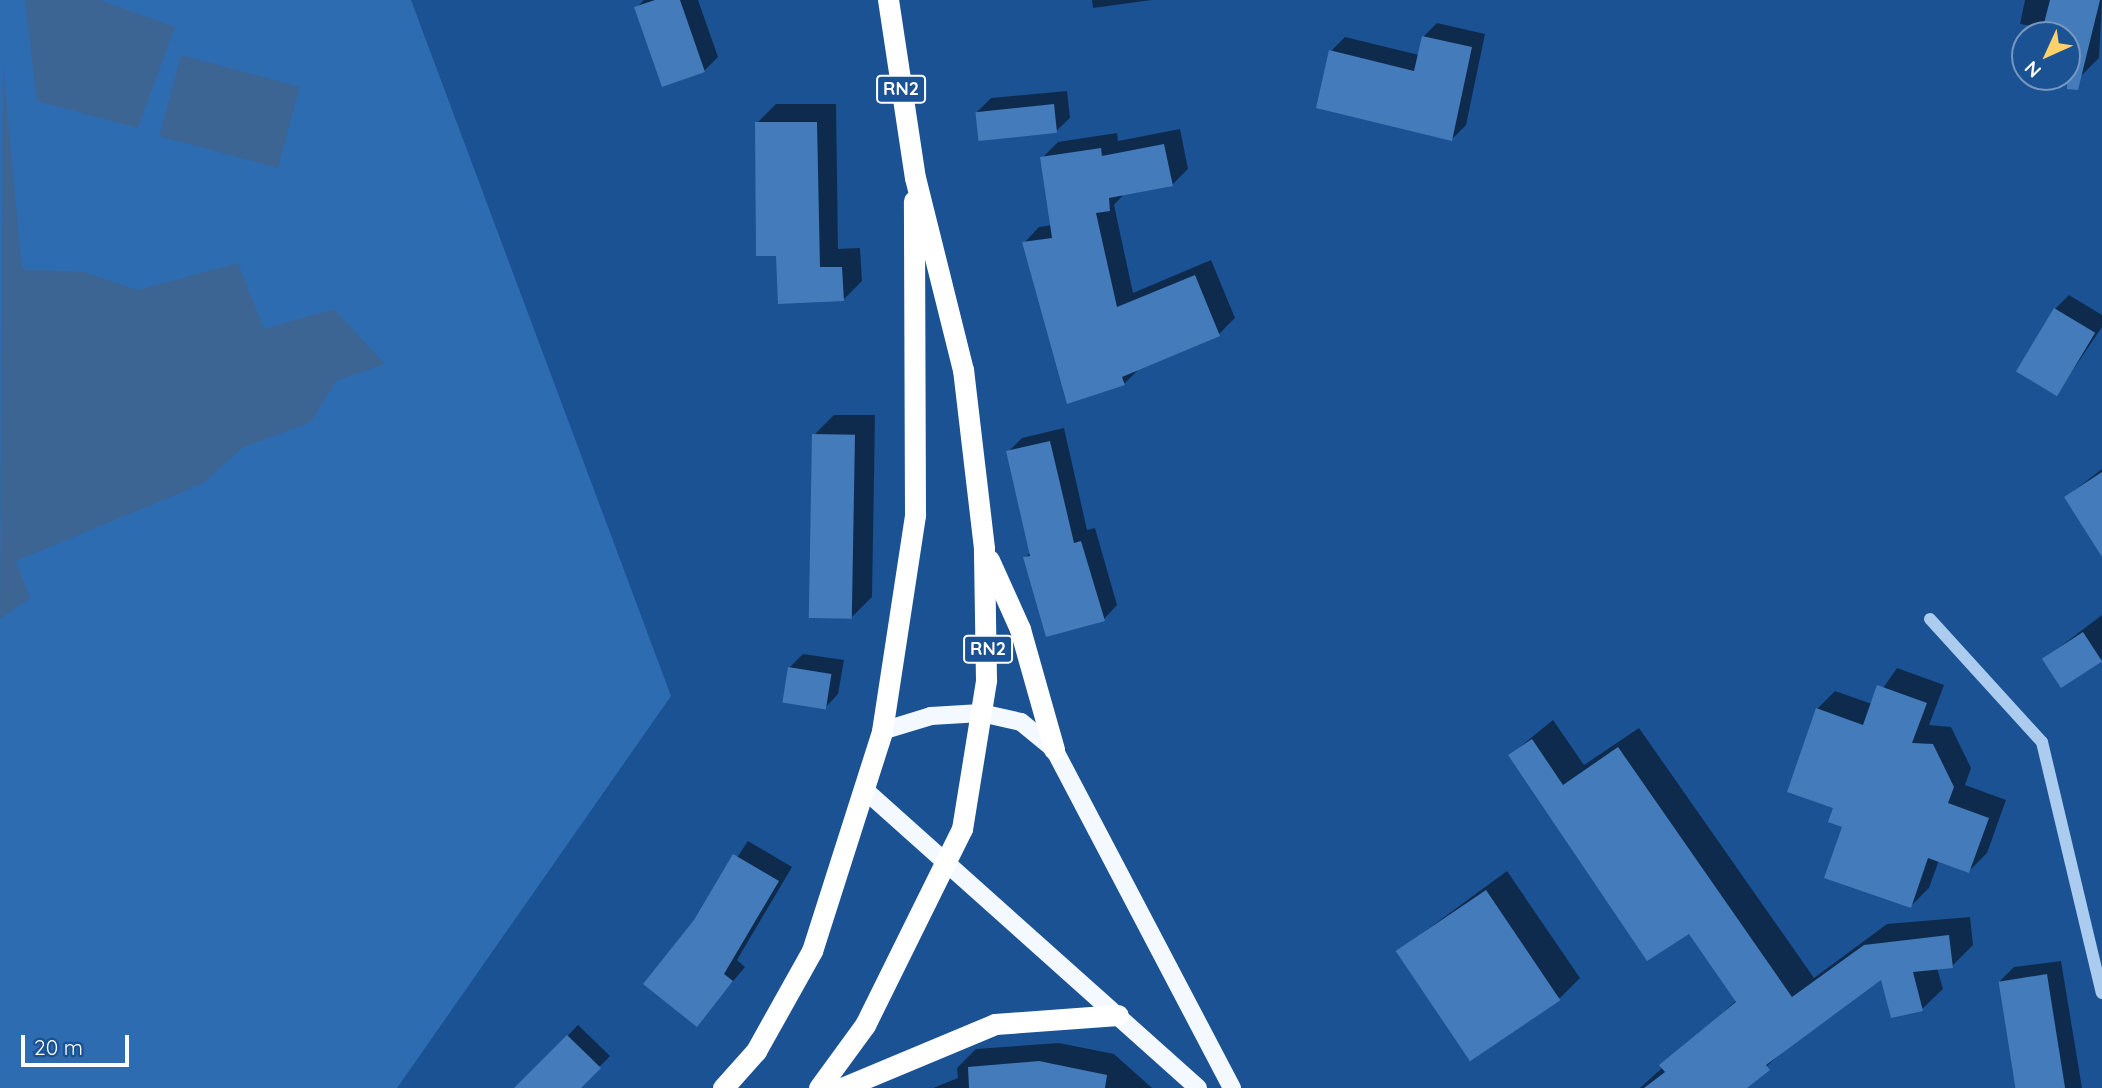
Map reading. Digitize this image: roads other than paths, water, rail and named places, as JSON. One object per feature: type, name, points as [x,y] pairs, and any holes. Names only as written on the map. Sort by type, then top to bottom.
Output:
[{"type":"highway","name":"RN2","points":[[820,1088],[865,1025],[962,829],[981,713],[989,640],[984,548],[963,370],[915,178],[888,0]]},
{"type":"highway","name":"RN2","points":[[723,1088],[756,1051],[812,951],[867,792],[882,731],[915,515],[915,178]]},
{"type":"highway","points":[[984,548],[1020,629],[1054,749]]},
{"type":"highway","points":[[842,1088],[995,1024],[1118,1015]]},
{"type":"main road","points":[[882,731],[931,716],[981,713],[1021,722],[1054,749],[1077,782],[1232,1088]]},
{"type":"main road","points":[[867,792],[944,867],[1118,1015],[1198,1088]]},
{"type":"street","points":[[1930,619],[2042,742],[2098,957],[2102,993]]}]
